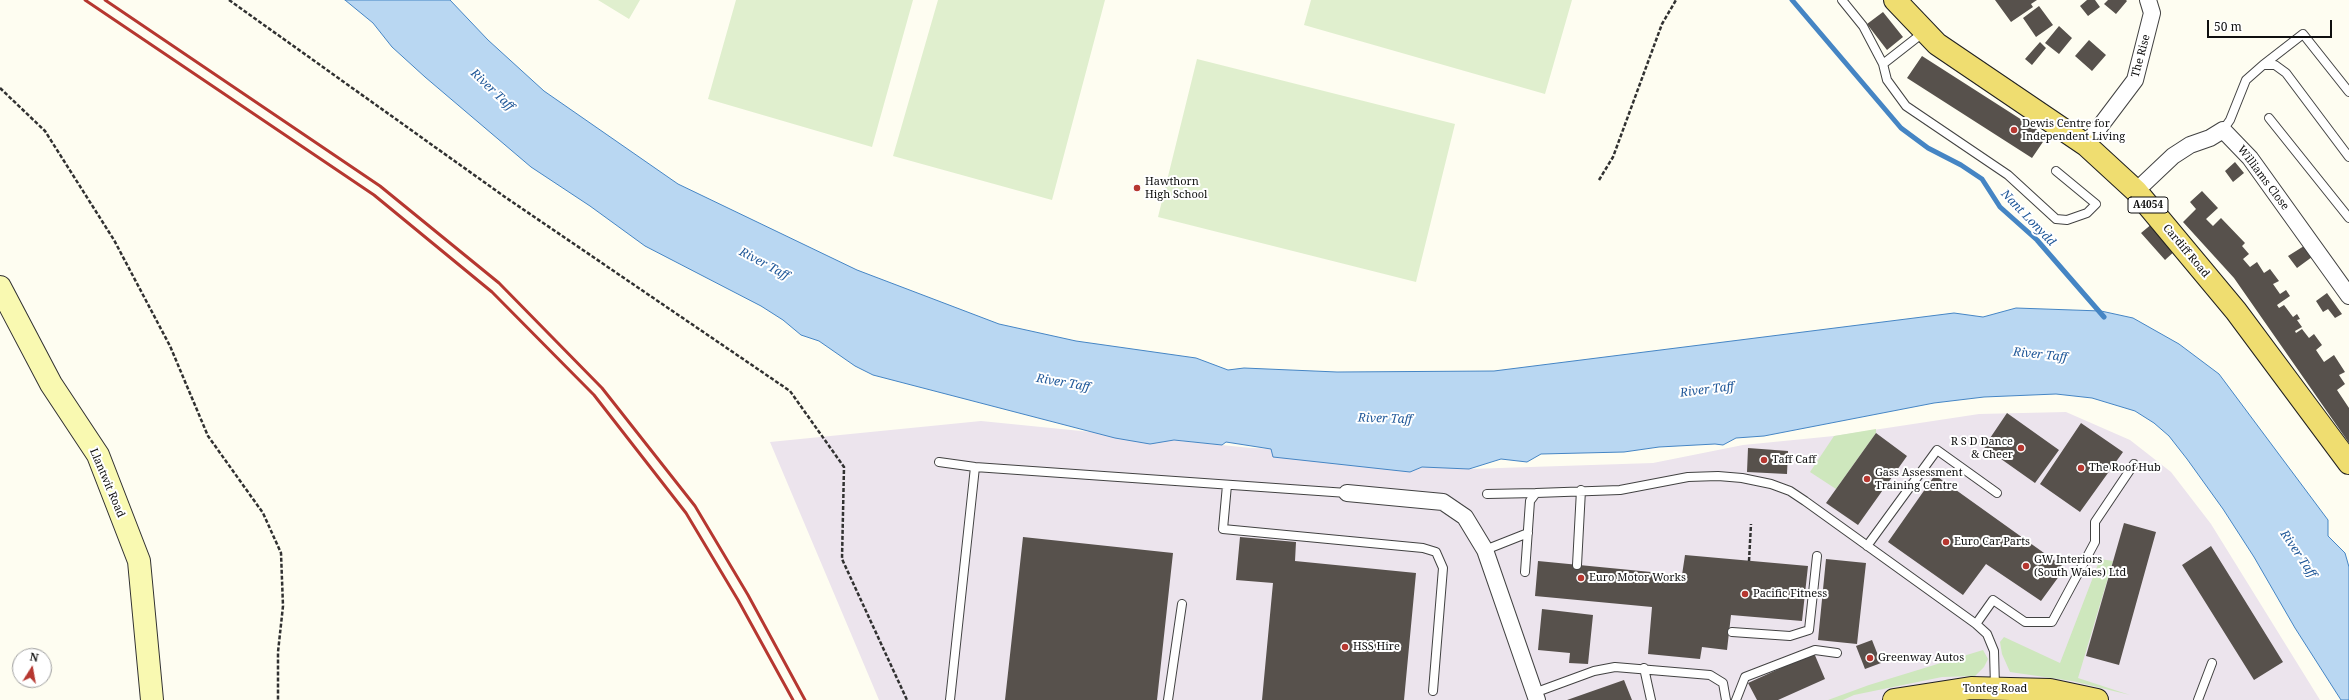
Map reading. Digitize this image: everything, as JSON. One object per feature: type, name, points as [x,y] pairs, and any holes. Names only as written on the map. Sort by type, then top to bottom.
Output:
[{"type":"main road","name":"Cardiff Road","points":[[1895,0],[1937,44],[1965,65],[2086,145],[2136,191],[2236,311],[2349,463]]},
{"type":"main road","name":"Llantwit Road","points":[[0,287],[51,384],[98,455],[139,561],[152,700]]},
{"type":"main road","name":"Tonteg Road","points":[[1894,700],[1970,688],[2050,690],[2097,700]]},
{"type":"street","name":"The Rise","points":[[2086,145],[2135,80],[2152,13],[2148,0]]},
{"type":"street","points":[[2136,191],[2173,156],[2190,145],[2210,138],[2223,130]]},
{"type":"street","name":"Williams Close","points":[[2223,130],[2250,158],[2349,296]]},
{"type":"street","points":[[1347,493],[1443,502],[1465,517],[1486,550],[1536,697]]},
{"type":"lane","points":[[1842,0],[1863,26],[1883,64],[1887,80],[1906,106],[2008,175],[2056,219],[2067,220],[2087,213],[2096,204],[2056,171]]},
{"type":"lane","points":[[1883,64],[1924,32]]},
{"type":"lane","points":[[2223,130],[2230,120],[2246,80],[2303,34],[2349,92]]},
{"type":"lane","points":[[2263,65],[2275,65],[2286,73],[2349,157]]},
{"type":"lane","points":[[2269,118],[2349,218]]},
{"type":"lane","points":[[1867,546],[1937,450],[1998,493]]},
{"type":"lane","points":[[939,462],[975,467],[1347,493]]},
{"type":"lane","points":[[1976,624],[1994,600],[2025,622],[2052,622],[2095,542],[2095,522],[2134,464]]},
{"type":"lane","points":[[950,700],[975,467]]},
{"type":"lane","points":[[1487,494],[1634,488],[1688,477],[1742,478],[1771,484],[1790,491],[1976,624],[1987,634],[1994,651],[1995,688]]},
{"type":"lane","points":[[1227,485],[1223,529],[1423,548],[1436,552],[1444,568],[1433,691]]},
{"type":"lane","points":[[1577,564],[1581,490]]},
{"type":"lane","points":[[1525,572],[1530,501],[1536,493]]},
{"type":"lane","points":[[1486,550],[1528,533]]},
{"type":"lane","points":[[1732,632],[1790,636],[1809,630],[1817,556]]},
{"type":"lane","points":[[1168,700],[1182,604]]},
{"type":"lane","points":[[1736,700],[1745,677],[1815,650],[1837,653]]},
{"type":"lane","points":[[2198,700],[2212,663]]},
{"type":"lane","points":[[1536,697],[1594,672],[1615,667],[1644,668],[1710,675],[1723,683],[1726,700]]},
{"type":"lane","points":[[1644,668],[1651,700]]},
{"type":"path","points":[[229,0],[505,197],[790,391],[844,467],[842,559],[907,700]]},
{"type":"path","points":[[1600,180],[1613,157],[1662,24],[1676,0]]},
{"type":"path","points":[[0,88],[46,131],[114,240],[170,346],[208,436],[263,512],[281,553],[283,606],[278,652],[278,700]]},
{"type":"path","points":[[1749,561],[1751,524]]},
{"type":"shaded area","points":[[2066,412],[2130,440],[2171,472],[2211,524],[2320,700],[879,700],[770,442],[981,421],[1251,448],[1351,451],[1469,469],[1653,463],[1743,445],[1834,436],[1979,414]]},
{"type":"green space","points":[[598,0],[640,0],[629,19]]},
{"type":"green space","points":[[736,0],[913,0],[872,147],[708,99]]},
{"type":"green space","points":[[938,0],[1105,0],[1052,200],[893,156]]},
{"type":"green space","points":[[1311,0],[1572,0],[1545,94],[1304,25]]},
{"type":"green space","points":[[1197,59],[1455,124],[1416,282],[1158,217]]},
{"type":"green space","points":[[1876,429],[1876,433],[1836,489],[1810,472],[1834,436]]},
{"type":"green space","points":[[2100,559],[2113,561],[2078,678],[2130,695],[2072,681],[2010,672],[2002,654],[2000,642],[2004,637],[2060,663]]},
{"type":"green space","points":[[1983,650],[1988,659],[1984,667],[1975,676],[1942,677],[1854,695],[1843,700],[1828,700],[1869,685]]},
{"type":"water","name":"River Taff","points":[[345,0],[450,0],[488,40],[544,91],[678,184],[857,270],[999,324],[1076,341],[1196,358],[1228,370],[1244,368],[1337,372],[1494,371],[1954,313],[1983,317],[2016,308],[2101,311],[2133,318],[2179,344],[2219,374],[2328,520],[2328,536],[2345,553],[2349,567],[2349,700],[2341,700],[2295,628],[2254,557],[2223,509],[2187,459],[2169,436],[2154,423],[2135,411],[2092,398],[2056,394],[1984,397],[1934,403],[1764,436],[1736,438],[1723,445],[1715,444],[1659,447],[1624,452],[1541,454],[1527,462],[1501,459],[1469,469],[1422,467],[1410,472],[1273,457],[1271,449],[1226,442],[1222,445],[1174,440],[1150,444],[1115,438],[873,375],[855,366],[819,341],[801,335],[783,320],[761,306],[645,246],[590,206],[531,167],[425,77],[392,47],[373,23]]},
{"type":"building","points":[[1995,0],[2037,0],[2031,4],[2033,7],[2011,22]]},
{"type":"building","points":[[2087,0],[2095,0],[2100,7],[2088,16],[2080,6]]},
{"type":"building","points":[[2108,0],[2127,1],[2116,14],[2104,4]]},
{"type":"building","points":[[2039,6],[2053,25],[2036,37],[2023,18]]},
{"type":"building","points":[[1883,12],[1903,37],[1887,50],[1867,24]]},
{"type":"building","points":[[2059,26],[2072,38],[2059,54],[2045,43]]},
{"type":"building","points":[[2089,40],[2106,55],[2092,71],[2075,56]]},
{"type":"building","points":[[2040,42],[2046,48],[2032,65],[2025,59]]},
{"type":"building","points":[[1922,56],[2047,136],[2032,158],[1907,78]]},
{"type":"building","points":[[2235,162],[2244,173],[2233,182],[2225,171]]},
{"type":"building","points":[[2202,191],[2218,208],[2206,219],[2213,226],[2221,218],[2245,243],[2242,246],[2249,254],[2243,259],[2250,267],[2257,262],[2264,273],[2270,269],[2279,281],[2273,284],[2280,294],[2286,290],[2290,296],[2277,305],[2279,308],[2284,305],[2293,317],[2297,314],[2300,319],[2297,320],[2302,327],[2295,331],[2296,333],[2302,329],[2309,338],[2314,334],[2322,345],[2316,350],[2324,362],[2334,355],[2345,372],[2339,375],[2345,384],[2337,390],[2349,408],[2349,443],[2234,278],[2183,222],[2196,209],[2190,202]]},
{"type":"building","points":[[2153,223],[2177,249],[2165,260],[2141,233]]},
{"type":"building","points":[[2304,246],[2312,257],[2297,268],[2288,256]]},
{"type":"building","points":[[2327,293],[2342,314],[2335,318],[2328,309],[2323,312],[2316,301]]},
{"type":"building","name":"R S D Dance & Cheer","points":[[2007,413],[2059,450],[2035,483],[1984,447]]},
{"type":"building","name":"The Roof Hub","points":[[2081,423],[2123,452],[2080,512],[2040,484]]},
{"type":"building","points":[[1876,433],[1907,456],[1858,525],[1826,503]]},
{"type":"building","points":[[1748,448],[1788,451],[1787,474],[1747,472]]},
{"type":"building","points":[[1935,475],[2065,568],[2041,601],[1986,564],[1963,595],[1888,542]]},
{"type":"building","points":[[2124,523],[2156,532],[2119,665],[2086,656]]},
{"type":"building","points":[[1023,537],[1173,553],[1157,700],[1005,700]]},
{"type":"building","points":[[1240,537],[1296,542],[1295,561],[1416,573],[1404,700],[1262,700],[1273,583],[1236,580]]},
{"type":"building","points":[[2211,546],[2283,662],[2254,680],[2182,565]]},
{"type":"building","points":[[1685,555],[1808,566],[1802,621],[1731,615],[1727,650],[1702,647],[1700,659],[1648,654],[1652,607],[1535,596],[1538,561],[1682,575]]},
{"type":"building","points":[[1826,559],[1866,563],[1857,644],[1818,640]]},
{"type":"building","points":[[1542,609],[1593,615],[1588,664],[1569,663],[1570,653],[1538,650]]},
{"type":"building","name":"Greenway Autos","points":[[1872,640],[1881,663],[1865,669],[1856,646]]},
{"type":"building","points":[[1814,653],[1825,679],[1778,700],[1757,700],[1748,683]]},
{"type":"building","points":[[1624,680],[1632,700],[1567,700]]},
{"type":"waterway","name":"Nant Lonydd","points":[[1792,0],[1901,128],[1928,148],[1961,165],[1982,179],[2000,207],[2037,240],[2104,317]]},
{"type":"railway","points":[[85,0],[374,195],[492,292],[594,395],[686,513],[738,600],[793,700]]},
{"type":"railway","points":[[105,0],[380,186],[499,283],[602,388],[695,506],[748,595],[805,700]]},
{"type":"place","name":"Dewis Centre for Independent Living","points":[[2014,130]]},
{"type":"place","name":"Hawthorn High School","points":[[1137,188]]},
{"type":"place","name":"R S D Dance & Cheer","points":[[2021,448]]},
{"type":"place","name":"Taff Caff","points":[[1764,460]]},
{"type":"place","name":"The Roof Hub","points":[[2081,468]]},
{"type":"place","name":"Gass Assessment Training Centre","points":[[1867,479]]},
{"type":"place","name":"Euro Car Parts","points":[[1946,542]]},
{"type":"place","name":"GW Interiors (South Wales) Ltd","points":[[2026,566]]},
{"type":"place","name":"Euro Motor Works","points":[[1581,578]]},
{"type":"place","name":"Pacific Fitness","points":[[1745,594]]},
{"type":"place","name":"HSS Hire","points":[[1345,647]]},
{"type":"place","name":"Greenway Autos","points":[[1870,658]]}]
